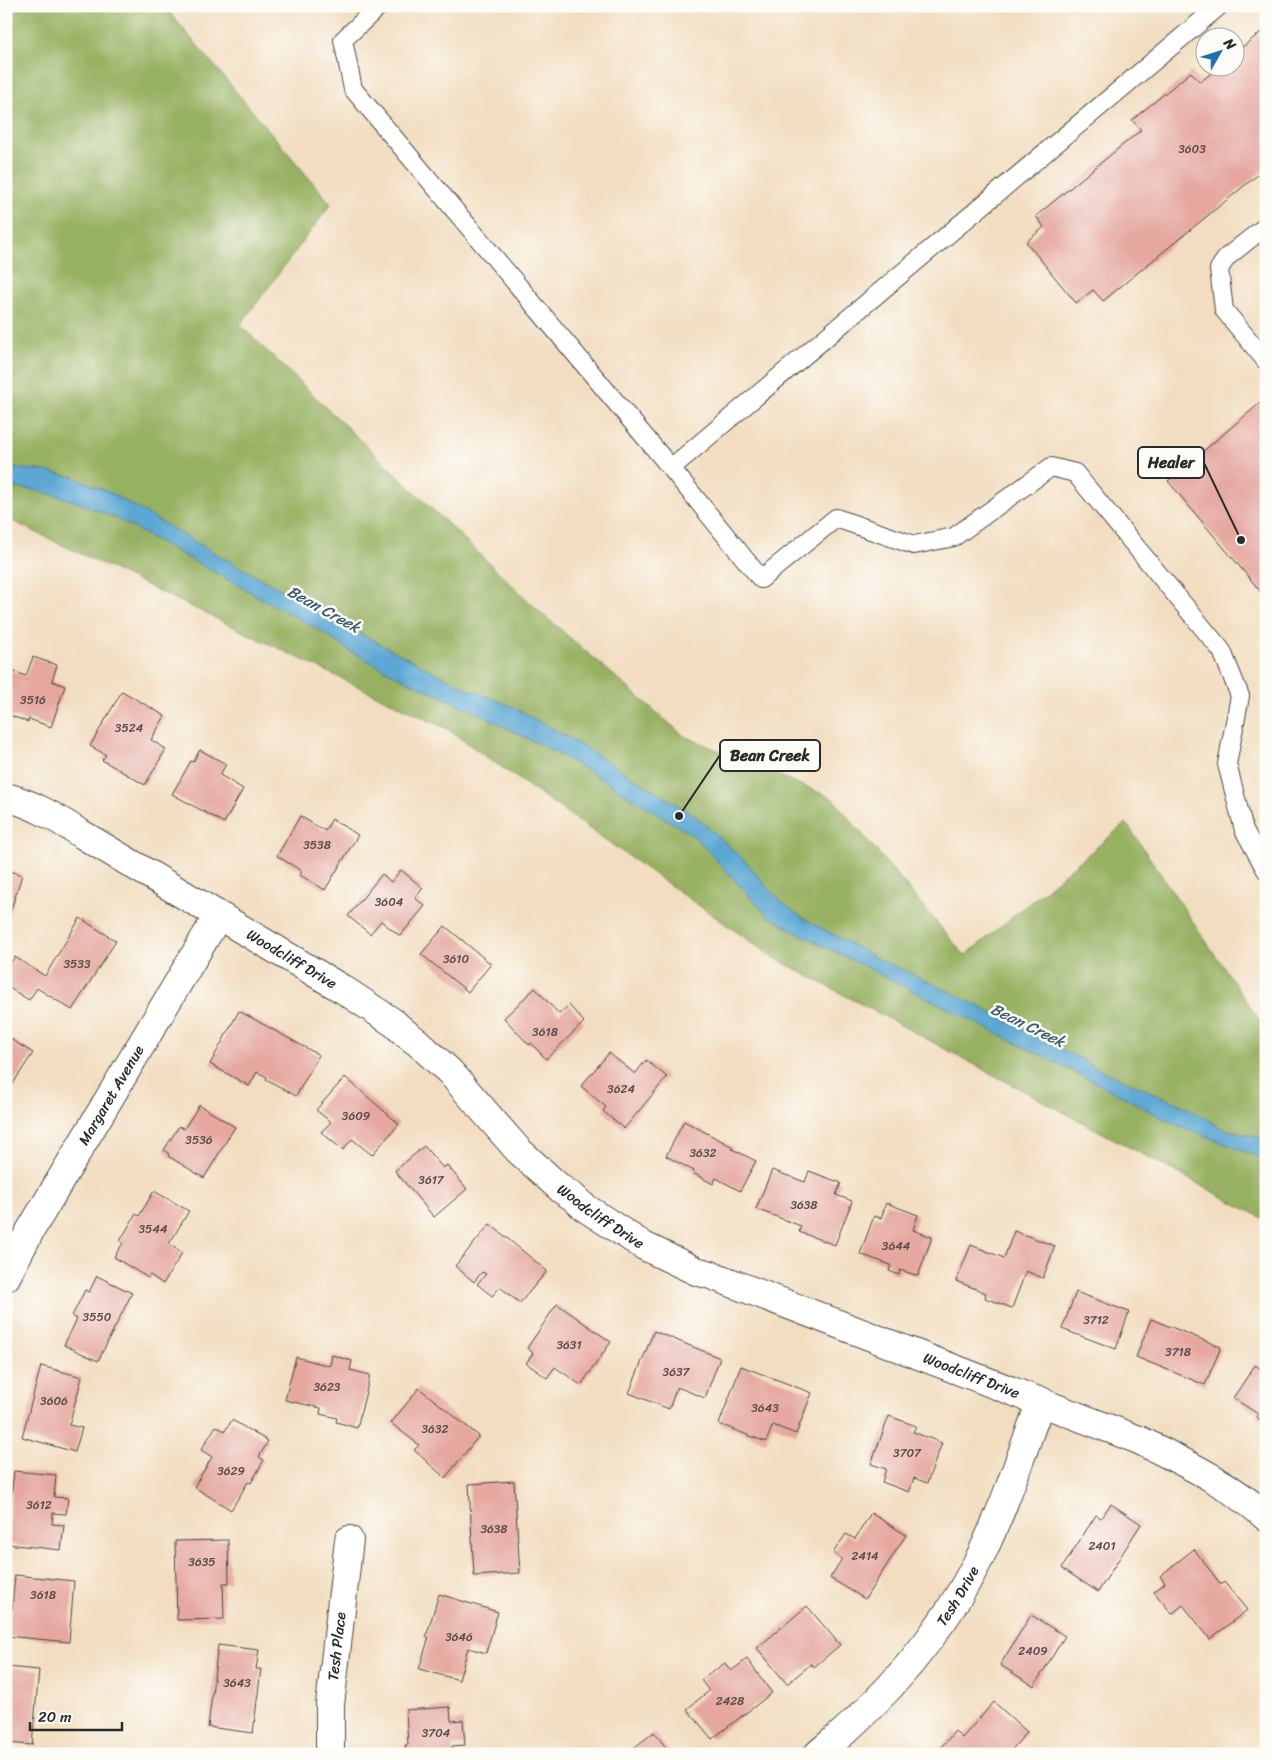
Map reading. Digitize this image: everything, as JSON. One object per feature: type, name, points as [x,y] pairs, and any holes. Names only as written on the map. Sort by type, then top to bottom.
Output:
[{"type":"street","name":"Woodcliff Drive","points":[[6,797],[24,801],[54,816],[344,990],[394,1023],[450,1072],[518,1150],[560,1189],[644,1246],[696,1272],[711,1275],[1139,1440],[1202,1472],[1238,1495],[1266,1517]]},
{"type":"street","name":"Margaret Avenue","points":[[6,1277],[30,1231],[218,916]]},
{"type":"street","name":"Tesh Drive","points":[[818,1754],[865,1714],[884,1694],[922,1649],[947,1613],[977,1562],[989,1536],[1041,1401]]},
{"type":"street","name":"Tesh Place","points":[[330,1754],[330,1705],[349,1540]]},
{"type":"lane","points":[[379,6],[343,40],[353,89],[671,468],[761,579],[836,518],[914,545],[954,537],[1051,467],[1075,474],[1222,651],[1240,696],[1227,764],[1244,830],[1266,870]]},
{"type":"lane","points":[[671,468],[1219,6]]},
{"type":"lane","points":[[1266,226],[1227,257],[1219,269],[1224,310],[1266,361]]},
{"type":"green space","points":[[6,6],[164,6],[331,204],[240,325],[539,611],[684,736],[832,798],[965,956],[1126,823],[1266,1030],[1266,1220],[771,956],[447,729],[6,518]]},
{"type":"water","name":"Bean Creek","points":[[6,468],[39,470],[74,477],[111,493],[223,558],[297,598],[340,616],[361,634],[466,688],[511,706],[569,738],[691,813],[748,864],[786,906],[803,918],[874,957],[951,992],[1105,1072],[1186,1107],[1223,1129],[1266,1139],[1266,1160],[1170,1122],[796,932],[768,916],[694,836],[570,760],[472,710],[405,680],[350,651],[321,631],[123,522],[66,498],[22,488],[6,487]]},
{"type":"building","points":[[1266,28],[1266,168],[1103,301],[1093,290],[1076,303],[1026,242],[1044,227],[1036,216],[1141,130],[1132,120],[1191,72],[1194,78],[1200,82],[1205,78],[1244,78],[1244,46]]},
{"type":"building","points":[[1266,398],[1266,598],[1168,481]]},
{"type":"building","points":[[33,657],[57,665],[52,681],[65,686],[51,727],[29,719],[28,722],[6,714],[7,669],[26,676]]},
{"type":"building","points":[[122,691],[165,716],[151,740],[166,749],[145,785],[102,760],[106,755],[90,746]]},
{"type":"building","points":[[200,750],[226,764],[220,775],[243,789],[224,823],[172,794],[191,761],[193,762]]},
{"type":"building","points":[[300,816],[325,831],[332,819],[358,835],[325,890],[300,875],[302,871],[277,856]]},
{"type":"building","points":[[6,870],[22,875],[8,919],[6,919]]},
{"type":"building","points":[[401,870],[423,888],[415,898],[425,906],[400,936],[381,921],[370,934],[348,916],[382,874],[391,882]]},
{"type":"building","points":[[80,918],[116,941],[72,1010],[37,988],[29,1000],[6,986],[6,970],[15,957],[45,976]]},
{"type":"building","points":[[445,926],[491,964],[468,992],[421,954]]},
{"type":"building","points":[[535,988],[559,1014],[569,1005],[584,1022],[546,1059],[531,1043],[529,1045],[504,1018]]},
{"type":"building","points":[[239,1011],[319,1055],[296,1096],[257,1072],[249,1086],[210,1064]]},
{"type":"building","points":[[6,1036],[33,1053],[6,1094]]},
{"type":"building","points":[[609,1053],[635,1074],[646,1060],[667,1077],[624,1129],[603,1111],[606,1107],[581,1086]]},
{"type":"building","points":[[345,1077],[399,1124],[372,1155],[352,1139],[343,1150],[321,1132],[331,1122],[316,1110]]},
{"type":"building","points":[[199,1105],[235,1127],[204,1178],[168,1156],[169,1154],[164,1150],[179,1126],[184,1129]]},
{"type":"building","points":[[684,1121],[756,1161],[740,1191],[716,1178],[713,1184],[666,1156]]},
{"type":"building","points":[[424,1146],[443,1168],[447,1165],[467,1189],[434,1217],[395,1171]]},
{"type":"building","points":[[772,1170],[805,1182],[809,1171],[841,1183],[836,1195],[852,1201],[835,1245],[799,1232],[801,1226],[756,1209]]},
{"type":"building","points":[[154,1191],[189,1211],[169,1244],[182,1253],[163,1284],[150,1275],[148,1278],[114,1257],[123,1243],[120,1241],[136,1214],[139,1216]]},
{"type":"building","points":[[886,1203],[918,1215],[913,1230],[932,1237],[918,1276],[900,1270],[899,1275],[889,1271],[891,1265],[860,1254],[874,1216],[881,1218]]},
{"type":"building","points":[[490,1224],[547,1271],[520,1303],[500,1287],[492,1296],[477,1284],[486,1274],[482,1272],[474,1282],[455,1266]]},
{"type":"building","points":[[1014,1231],[1055,1246],[1043,1278],[1026,1271],[1012,1308],[985,1298],[986,1293],[956,1281],[971,1245],[1004,1258]]},
{"type":"building","points":[[97,1276],[132,1293],[98,1361],[64,1345],[77,1319],[72,1316],[85,1290],[89,1292]]},
{"type":"building","points":[[1076,1292],[1129,1312],[1116,1349],[1062,1329]]},
{"type":"building","points":[[557,1304],[611,1342],[581,1385],[555,1367],[547,1378],[526,1363],[533,1353],[527,1348]]},
{"type":"building","points":[[1151,1319],[1221,1347],[1205,1385],[1136,1357]]},
{"type":"building","points":[[654,1331],[720,1358],[705,1398],[677,1387],[669,1409],[629,1393]]},
{"type":"building","points":[[332,1355],[352,1361],[350,1370],[370,1375],[357,1428],[336,1422],[337,1418],[320,1414],[321,1408],[285,1400],[296,1357],[330,1366]]},
{"type":"building","points":[[1255,1365],[1266,1372],[1266,1423],[1256,1417],[1258,1414],[1233,1398]]},
{"type":"building","points":[[41,1366],[82,1377],[69,1425],[82,1428],[75,1452],[22,1437]]},
{"type":"building","points":[[741,1366],[812,1393],[796,1434],[773,1425],[766,1442],[719,1424]]},
{"type":"building","points":[[419,1388],[479,1436],[445,1478],[414,1450],[419,1445],[391,1423]]},
{"type":"building","points":[[889,1416],[916,1426],[913,1432],[942,1443],[927,1483],[914,1478],[909,1492],[882,1482],[886,1469],[871,1464]]},
{"type":"building","points":[[232,1420],[268,1441],[259,1457],[264,1460],[251,1483],[248,1482],[231,1510],[194,1487],[212,1457],[201,1450],[216,1426],[225,1431]]},
{"type":"building","points":[[14,1471],[56,1475],[54,1497],[68,1498],[66,1514],[53,1513],[52,1524],[64,1525],[61,1550],[6,1544]]},
{"type":"building","points":[[514,1481],[520,1573],[474,1576],[469,1484]]},
{"type":"building","points":[[1111,1504],[1141,1524],[1098,1592],[1062,1568],[1096,1515],[1101,1518]]},
{"type":"building","points":[[871,1513],[906,1535],[865,1599],[830,1578],[842,1559],[833,1553],[846,1534],[855,1539]]},
{"type":"building","points":[[228,1540],[229,1583],[223,1583],[224,1619],[177,1620],[175,1541]]},
{"type":"building","points":[[1194,1549],[1221,1585],[1224,1582],[1247,1610],[1210,1639],[1183,1605],[1172,1614],[1154,1592],[1165,1583],[1160,1576]]},
{"type":"building","points":[[15,1575],[74,1581],[69,1642],[6,1636],[6,1609],[12,1610]]},
{"type":"building","points":[[439,1594],[498,1612],[486,1653],[468,1648],[459,1680],[419,1669]]},
{"type":"building","points":[[807,1606],[840,1645],[814,1667],[811,1664],[787,1684],[757,1648]]},
{"type":"building","points":[[1031,1615],[1065,1636],[1034,1686],[1000,1665]]},
{"type":"building","points":[[218,1645],[259,1650],[256,1669],[261,1669],[253,1733],[208,1727]]},
{"type":"building","points":[[747,1659],[772,1693],[712,1739],[687,1709],[709,1691],[701,1680],[725,1663],[731,1671]]},
{"type":"building","points":[[6,1667],[39,1670],[32,1745],[6,1743]]},
{"type":"building","points":[[994,1702],[1027,1732],[1008,1754],[936,1753],[955,1731],[962,1738]]},
{"type":"building","points":[[450,1707],[451,1721],[463,1720],[465,1745],[452,1746],[453,1754],[406,1754],[405,1745],[408,1745],[406,1710]]},
{"type":"building","points":[[654,1732],[671,1754],[626,1754]]},
{"type":"place","name":"Healer","points":[[1241,540]]},
{"type":"place","name":"Bean Creek","points":[[679,816]]}]
